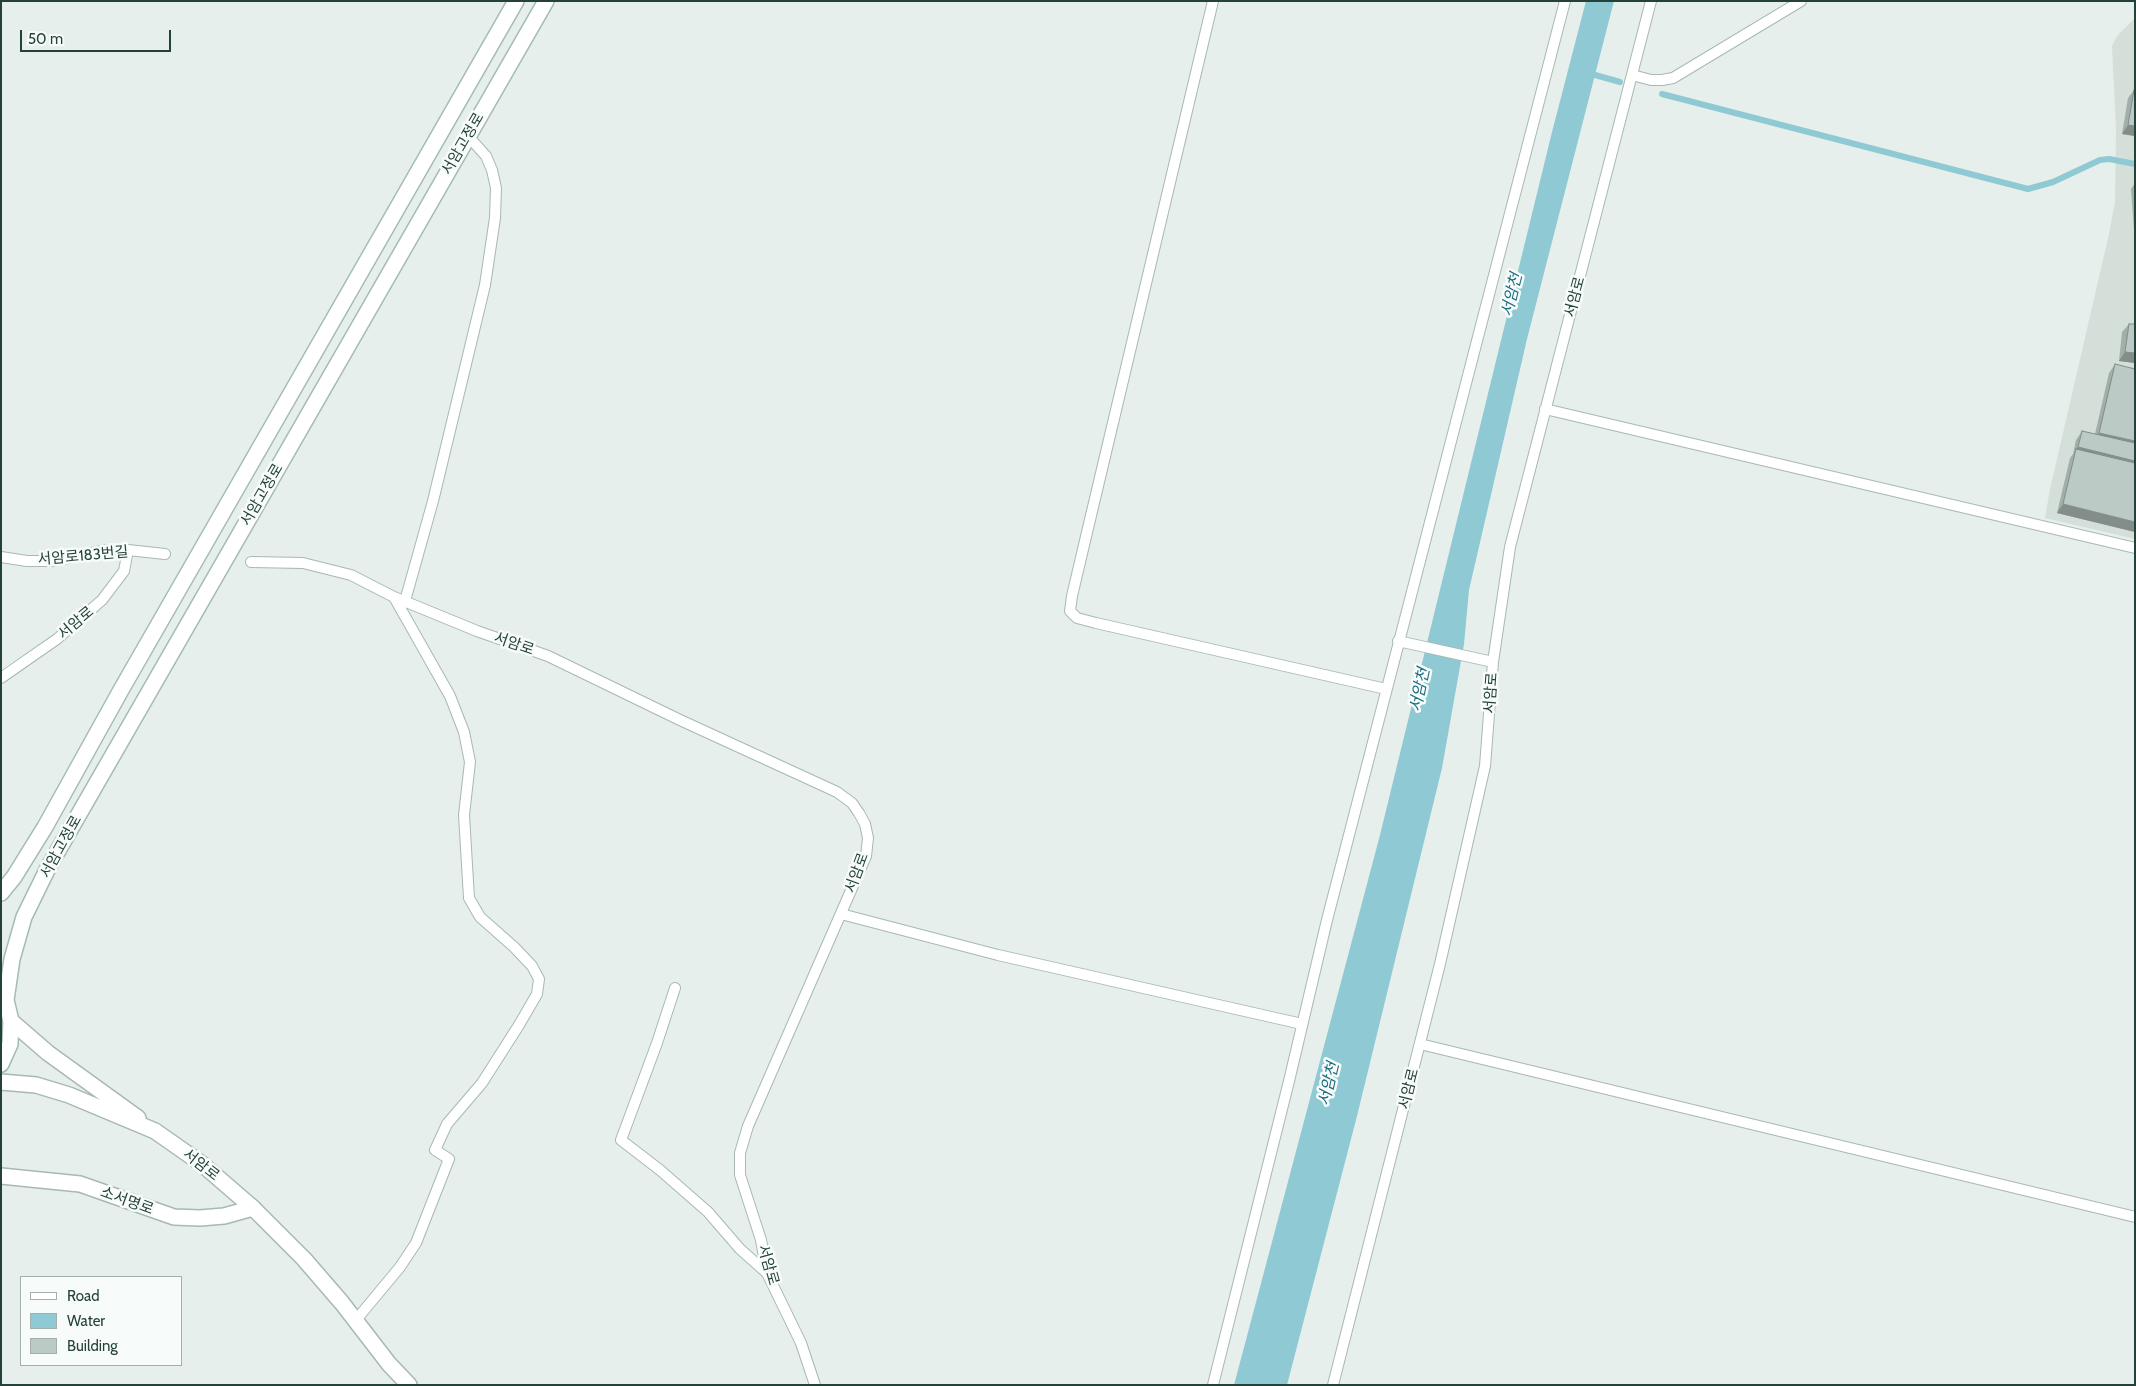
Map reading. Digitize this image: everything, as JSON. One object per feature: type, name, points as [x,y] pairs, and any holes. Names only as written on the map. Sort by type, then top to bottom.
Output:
[{"type":"main road","name":"서암고정로","points":[[1,893],[14,877],[45,827],[516,1]]},
{"type":"main road","name":"서암고정로","points":[[4,996],[24,917],[48,868],[546,1]]},
{"type":"main road","points":[[1,1064],[10,1044],[11,1021],[4,996]]},
{"type":"main road","points":[[11,1021],[48,1053],[155,1131]]},
{"type":"main road","name":"서암로","points":[[1,1082],[36,1085],[69,1094],[155,1131],[202,1164],[253,1208],[304,1259],[356,1320],[389,1364],[409,1385]]},
{"type":"main road","name":"소서명로","points":[[1,1176],[80,1184],[174,1217],[200,1218],[224,1216],[253,1208]]},
{"type":"lane","points":[[1213,1],[1082,553],[1070,611],[1077,618],[1096,623],[1386,689]]},
{"type":"lane","points":[[1213,1385],[1329,910],[1564,1]]},
{"type":"lane","name":"서암로","points":[[1333,1385],[1420,1044],[1485,766],[1489,661],[1510,547],[1650,1]]},
{"type":"lane","points":[[1632,75],[1651,80],[1673,78],[1802,1]]},
{"type":"lane","points":[[405,601],[433,501],[485,285],[495,218],[496,188],[492,170],[486,156],[468,136]]},
{"type":"lane","points":[[1545,409],[2135,548]]},
{"type":"lane","name":"서암로","points":[[1,678],[57,639],[102,600],[124,571],[128,550]]},
{"type":"lane","name":"서암로183번길","points":[[1,557],[52,561],[82,554],[128,550],[165,554]]},
{"type":"lane","name":"서암로","points":[[251,562],[303,563],[327,568],[351,576],[394,597],[477,631],[548,656],[671,716],[837,792],[852,804],[859,813],[865,824],[868,838],[866,856],[748,1126],[740,1153],[740,1175],[761,1240],[767,1273],[801,1343],[815,1385]]},
{"type":"lane","points":[[356,1320],[400,1267],[416,1243],[449,1159],[435,1150],[447,1124],[482,1083],[519,1025],[537,994],[539,978],[532,966],[514,947],[480,917],[469,898],[464,816],[470,762],[464,732],[450,696],[394,597]]},
{"type":"lane","points":[[1398,641],[1489,661]]},
{"type":"lane","points":[[841,914],[1008,957],[1302,1024]]},
{"type":"lane","points":[[675,988],[621,1140],[660,1170],[708,1212],[740,1249],[767,1273]]},
{"type":"lane","points":[[1420,1044],[2135,1217]]},
{"type":"shaded area","points":[[2135,18],[2135,539],[2045,518],[2115,202],[2116,129],[2112,46],[2117,36]]},
{"type":"water","name":"서암천","points":[[1586,1],[1614,1],[1527,339],[1469,590],[1464,644],[1442,768],[1357,1116],[1287,1385],[1234,1385],[1380,835],[1552,132]]},
{"type":"building","points":[[2135,90],[2135,126],[2128,125]]},
{"type":"building","points":[[2129,324],[2135,324],[2135,353],[2125,352]]},
{"type":"building","points":[[2115,364],[2135,369],[2135,441],[2099,433]]},
{"type":"building","points":[[2082,431],[2135,443],[2135,461],[2078,447]]},
{"type":"building","points":[[2076,449],[2135,463],[2135,522],[2063,504]]},
{"type":"waterway","points":[[1588,73],[1620,82]]},
{"type":"waterway","points":[[1662,94],[2028,189],[2053,182],[2100,160],[2109,159],[2135,164]]}]
